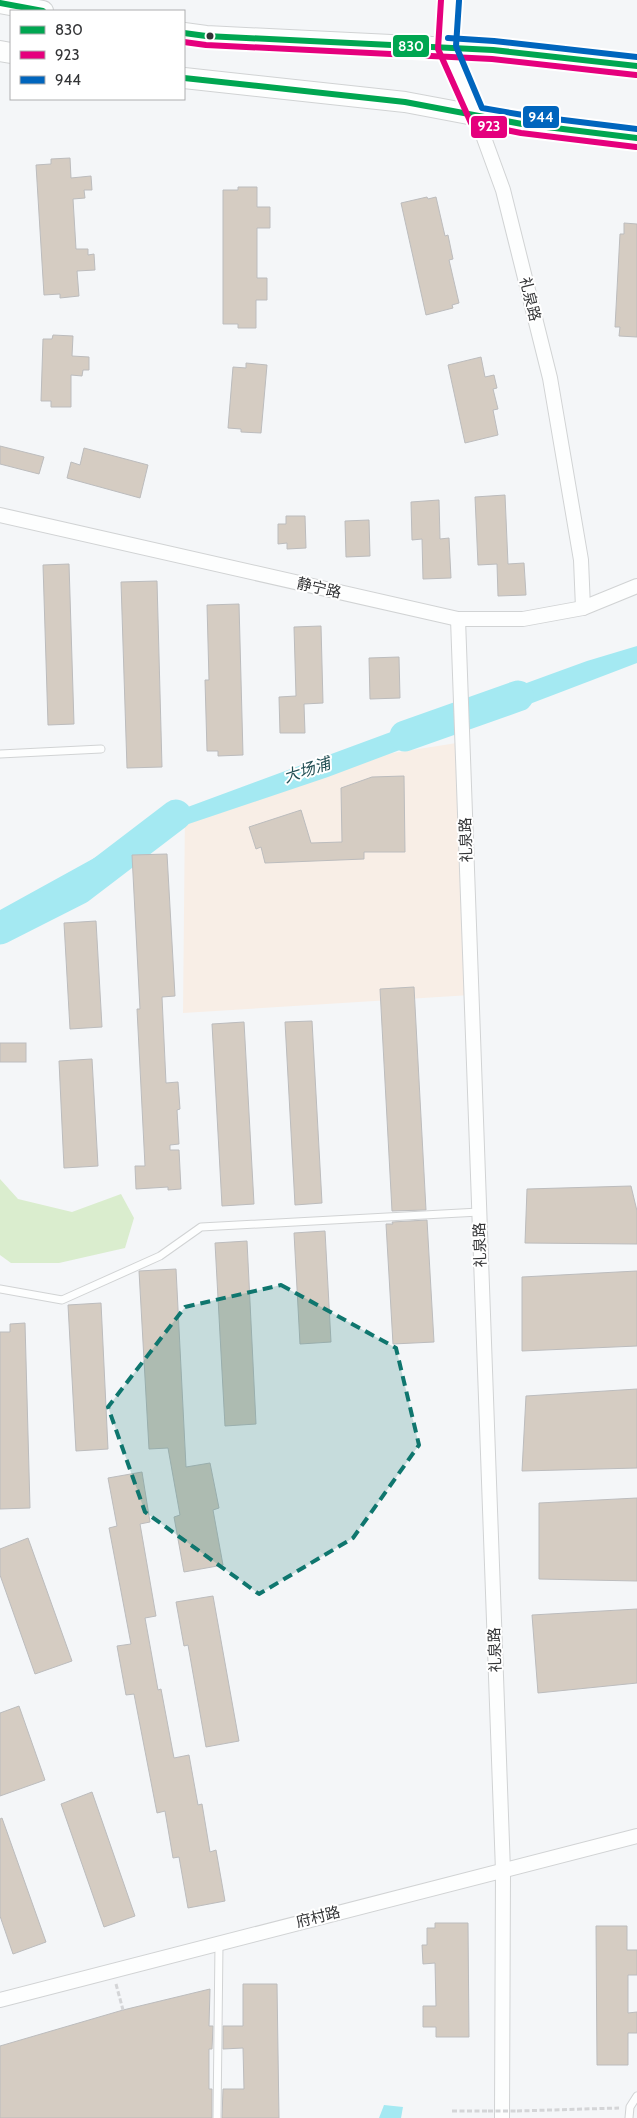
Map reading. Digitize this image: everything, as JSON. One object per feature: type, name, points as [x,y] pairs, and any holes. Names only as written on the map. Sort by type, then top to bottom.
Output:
[{"type":"main road","points":[[0,3],[38,10]]},
{"type":"main road","points":[[185,33],[206,36],[493,50],[637,66]]},
{"type":"main road","points":[[185,78],[404,102],[522,124],[637,138]]},
{"type":"street","name":"礼泉路","points":[[450,0],[447,47],[476,116],[503,190],[550,378],[581,560],[583,608]]},
{"type":"street","name":"静宁路","points":[[0,515],[458,619],[523,620],[583,608],[637,586]]},
{"type":"street","name":"礼泉路","points":[[458,619],[503,1871],[502,2118]]},
{"type":"street","name":"府村路","points":[[0,2000],[637,1836]]},
{"type":"lane","points":[[0,754],[101,749]]},
{"type":"lane","points":[[0,1289],[62,1300],[160,1256],[201,1227],[479,1212]]},
{"type":"lane","points":[[217,2118],[219,1944]]},
{"type":"lane","points":[[629,2118],[630,2108],[637,2096]]},
{"type":"path","points":[[113,1971],[123,2010]]},
{"type":"path","points":[[452,2111],[630,2108]]},
{"type":"highlighted area","points":[[281,1285],[396,1348],[419,1445],[353,1538],[259,1594],[145,1512],[108,1407],[185,1307]]},
{"type":"shaded area","points":[[463,742],[471,995],[183,1013],[185,808],[329,763]]},
{"type":"green space","points":[[0,1179],[18,1199],[72,1212],[121,1194],[134,1218],[125,1248],[59,1263],[11,1263],[0,1255]]},
{"type":"water","points":[[637,646],[637,663],[477,724],[477,701],[587,661]]},
{"type":"water","points":[[445,712],[445,733],[328,777],[144,839],[79,889],[0,929],[0,910],[185,808]]},
{"type":"water","points":[[384,2105],[403,2107],[401,2118],[379,2118]]},
{"type":"building","points":[[70,158],[71,178],[91,176],[92,190],[84,190],[85,198],[73,199],[76,249],[88,249],[88,255],[94,254],[95,270],[77,271],[79,296],[60,298],[60,294],[44,295],[36,165],[51,164],[51,159]]},
{"type":"building","points":[[238,187],[257,187],[257,207],[270,207],[270,228],[257,228],[257,278],[267,278],[267,300],[256,300],[256,328],[238,328],[238,324],[223,324],[223,190],[238,190]]},
{"type":"building","points":[[427,197],[428,199],[436,197],[445,236],[448,235],[453,259],[449,260],[459,303],[452,305],[453,308],[426,315],[401,203]]},
{"type":"building","points":[[624,223],[637,224],[637,337],[619,336],[620,327],[615,327],[620,234],[624,234]]},
{"type":"building","points":[[53,335],[73,336],[72,356],[89,357],[89,370],[83,370],[82,376],[71,375],[71,407],[51,407],[51,401],[41,401],[43,339],[52,339]]},
{"type":"building","points":[[481,357],[485,377],[494,375],[497,388],[493,389],[498,409],[493,410],[498,435],[465,443],[448,365]]},
{"type":"building","points":[[246,363],[267,365],[261,433],[241,432],[241,429],[228,428],[233,367],[246,368]]},
{"type":"building","points":[[0,446],[44,457],[39,474],[0,464]]},
{"type":"building","points":[[84,448],[148,465],[140,498],[67,478],[71,462],[80,465]]},
{"type":"building","points":[[505,495],[508,564],[524,563],[526,595],[498,596],[497,564],[478,565],[475,497]]},
{"type":"building","points":[[439,500],[440,539],[449,538],[451,578],[423,579],[422,539],[412,540],[411,502]]},
{"type":"building","points":[[286,516],[305,516],[306,548],[287,549],[287,543],[278,544],[278,524],[286,524]]},
{"type":"building","points":[[369,520],[370,556],[346,557],[345,521]]},
{"type":"building","points":[[69,564],[74,724],[48,725],[43,565]]},
{"type":"building","points":[[157,581],[162,767],[127,768],[121,582]]},
{"type":"building","points":[[239,604],[243,755],[218,756],[218,751],[207,751],[205,680],[209,680],[207,605]]},
{"type":"building","points":[[321,626],[323,703],[304,704],[305,733],[280,733],[279,697],[296,696],[294,627]]},
{"type":"building","points":[[399,657],[400,698],[370,699],[369,658]]},
{"type":"building","points":[[404,776],[405,852],[364,852],[364,859],[265,863],[261,847],[256,849],[249,827],[301,810],[311,843],[342,842],[341,788],[372,777]]},
{"type":"building","points":[[167,854],[175,996],[162,997],[166,1083],[178,1082],[180,1109],[177,1110],[179,1144],[170,1145],[170,1150],[179,1150],[181,1189],[168,1190],[168,1187],[136,1189],[135,1166],[145,1166],[137,1009],[140,1009],[132,855]]},
{"type":"building","points":[[96,921],[102,1027],[70,1029],[64,923]]},
{"type":"building","points":[[414,987],[426,1210],[392,1211],[380,989]]},
{"type":"building","points":[[312,1021],[322,1203],[295,1205],[285,1022]]},
{"type":"building","points":[[244,1022],[254,1204],[222,1206],[212,1024]]},
{"type":"building","points":[[0,1043],[26,1043],[26,1062],[0,1062]]},
{"type":"building","points":[[92,1059],[98,1166],[64,1168],[59,1061]]},
{"type":"building","points":[[631,1186],[637,1211],[637,1244],[525,1243],[527,1189]]},
{"type":"building","points":[[427,1220],[434,1342],[393,1344],[386,1224]]},
{"type":"building","points":[[325,1231],[331,1342],[300,1344],[294,1233]]},
{"type":"building","points":[[247,1241],[256,1424],[225,1426],[215,1243]]},
{"type":"building","points":[[176,1269],[186,1467],[210,1463],[219,1508],[213,1510],[223,1565],[184,1572],[174,1517],[180,1515],[168,1448],[149,1449],[139,1271]]},
{"type":"building","points":[[637,1271],[637,1346],[522,1351],[522,1277]]},
{"type":"building","points":[[101,1303],[108,1449],[76,1451],[68,1305]]},
{"type":"building","points":[[25,1323],[30,1508],[0,1509],[0,1332],[10,1332],[10,1324]]},
{"type":"building","points":[[637,1389],[637,1468],[522,1471],[526,1396]]},
{"type":"building","points":[[142,1472],[150,1522],[140,1524],[156,1616],[145,1618],[158,1690],[161,1689],[174,1758],[189,1755],[198,1805],[202,1804],[210,1852],[216,1850],[225,1901],[188,1908],[179,1857],[173,1858],[165,1811],[157,1813],[134,1694],[126,1695],[117,1646],[131,1644],[109,1528],[117,1526],[108,1478]]},
{"type":"building","points":[[637,1498],[637,1581],[539,1579],[539,1503]]},
{"type":"building","points":[[28,1538],[72,1661],[35,1674],[0,1575],[0,1549]]},
{"type":"building","points":[[213,1596],[239,1741],[206,1747],[188,1645],[184,1646],[176,1602]]},
{"type":"building","points":[[637,1609],[637,1683],[538,1693],[532,1615]]},
{"type":"building","points":[[19,1706],[45,1780],[0,1796],[0,1713]]},
{"type":"building","points":[[92,1792],[135,1916],[104,1927],[61,1804]]},
{"type":"building","points":[[2,1818],[46,1942],[13,1954],[0,1916],[0,1819]]},
{"type":"building","points":[[435,1923],[468,1923],[469,2037],[436,2037],[436,2027],[423,2027],[423,2006],[436,2006],[435,1963],[423,1964],[422,1945],[427,1945],[427,1928],[435,1928]]},
{"type":"building","points":[[596,1926],[627,1926],[627,1950],[637,1950],[637,1975],[628,1975],[628,2013],[637,2012],[637,2033],[628,2033],[628,2065],[597,2065]]},
{"type":"building","points":[[243,1984],[277,1984],[279,2118],[222,2118],[223,2089],[244,2089],[243,2048],[223,2049],[223,2026],[243,2026]]},
{"type":"building","points":[[210,1989],[209,2026],[213,2026],[212,2049],[209,2049],[209,2089],[212,2089],[212,2118],[0,2118],[0,2046],[123,2010]]},
{"type":"waterway","name":"大场浦","points":[[405,736],[518,696]]},
{"type":"waterway","name":"大场浦","points":[[0,929],[79,889],[176,815]]},
{"type":"transit line","name":"923","points":[[441,0],[438,49],[471,123],[521,133],[636,147]]},
{"type":"transit line","name":"944","points":[[459,1],[456,46],[482,108],[637,129]]},
{"type":"transit line","name":"830","points":[[0,3],[38,10]]},
{"type":"transit line","name":"830","points":[[185,33],[206,36],[493,50],[637,66]]},
{"type":"transit line","name":"944","points":[[448,38],[494,41],[637,57]]},
{"type":"transit line","name":"923","points":[[185,42],[206,45],[492,59],[636,75]]},
{"type":"transit line","name":"830","points":[[185,78],[405,102],[522,124],[637,138]]}]
